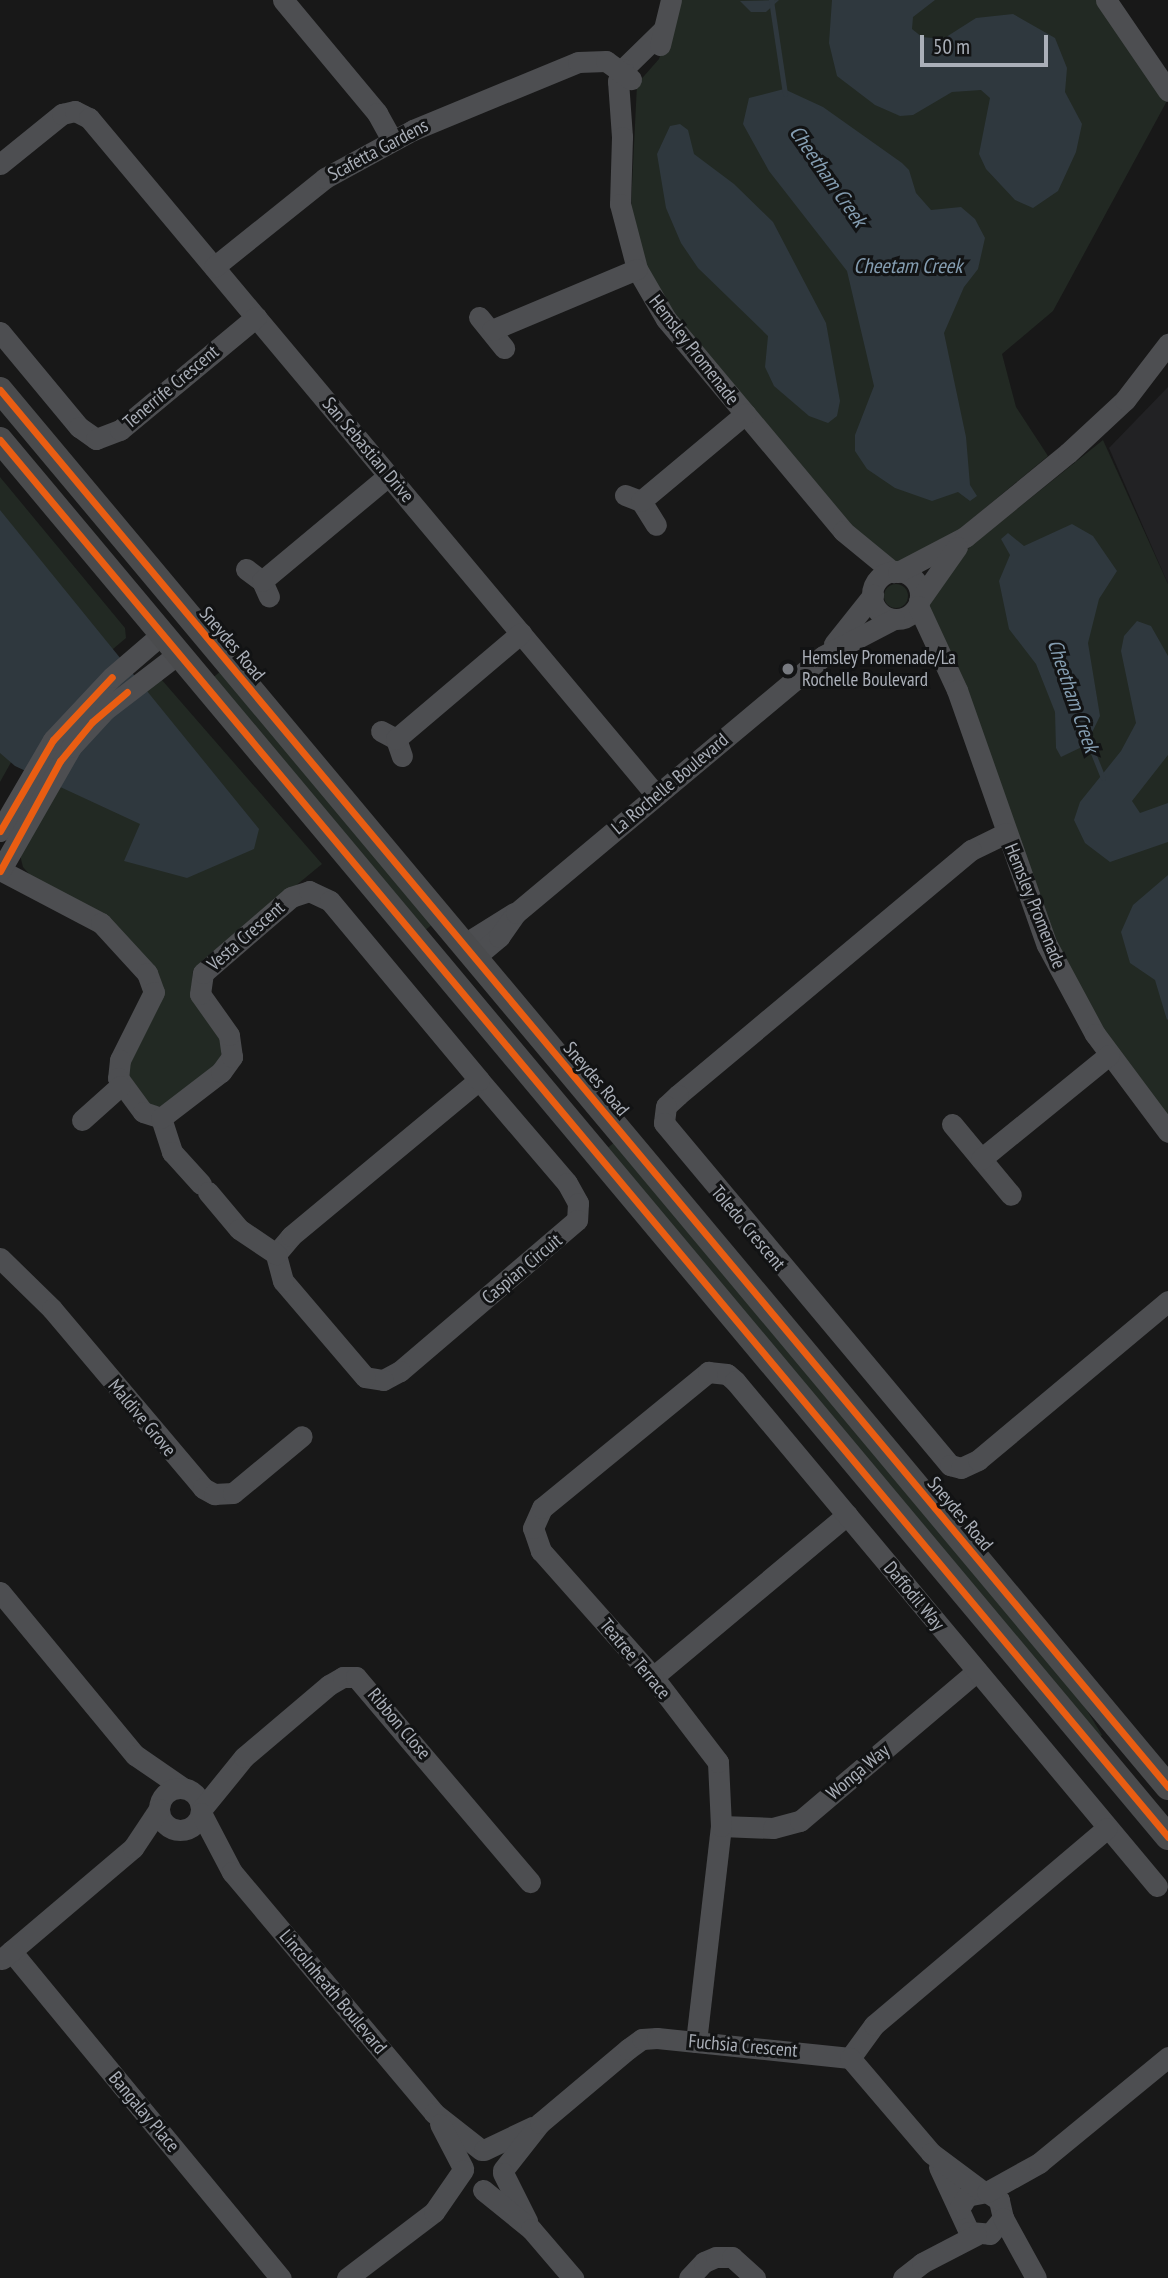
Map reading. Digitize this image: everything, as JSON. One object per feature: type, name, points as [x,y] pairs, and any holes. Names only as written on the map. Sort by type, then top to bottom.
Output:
[{"type":"main road","name":"Sneydes Road","points":[[0,390],[1168,1787]]},
{"type":"main road","points":[[0,440],[1168,1837]]},
{"type":"main road","points":[[170,644],[195,624]]},
{"type":"main road","points":[[445,972],[468,951]]},
{"type":"street","points":[[283,0],[377,113],[392,140]]},
{"type":"street","points":[[624,78],[657,53],[671,0]]},
{"type":"street","points":[[1106,0],[1168,91]]},
{"type":"street","name":"Scafetta Gardens","points":[[214,267],[316,184],[392,140],[563,67],[587,60],[606,61],[624,78]]},
{"type":"street","name":"Hemsley Promenade","points":[[624,78],[632,110],[622,136],[620,204],[637,269],[666,319],[843,531],[895,572]]},
{"type":"street","name":"San Sebastian Drive","points":[[0,164],[55,118],[75,111],[94,124],[656,795]]},
{"type":"street","points":[[492,332],[637,269]]},
{"type":"street","name":"Tenerrife Crescent","points":[[0,332],[79,427],[96,439],[120,430],[256,317]]},
{"type":"street","points":[[965,537],[919,603],[896,619],[881,614],[873,593],[880,578],[965,537],[1089,436],[1125,400],[1168,344]]},
{"type":"street","points":[[656,525],[633,498],[745,414]]},
{"type":"street","points":[[259,583],[389,475]]},
{"type":"street","name":"Hemsley Promenade","points":[[843,531],[873,593]]},
{"type":"street","points":[[895,572],[916,581],[919,603]]},
{"type":"street","name":"La Rochelle Boulevard","points":[[468,951],[489,925],[516,913],[823,656],[873,593]]},
{"type":"street","name":"Hemsley Promenade","points":[[919,603],[1047,945],[1109,1055],[1168,1132]]},
{"type":"street","name":"Hemsley Promenade","points":[[896,619],[942,659]]},
{"type":"street","name":"La Rochelle Boulevard","points":[[823,656],[896,619]]},
{"type":"street","points":[[393,742],[521,633]]},
{"type":"street","points":[[170,644],[135,657],[67,723],[36,785],[0,870],[101,923],[147,973],[154,992],[120,1060],[120,1086],[143,1112],[161,1118],[172,1153],[239,1229],[276,1254],[291,1236],[479,1080]]},
{"type":"street","points":[[0,831],[36,785],[92,722],[149,676],[170,644]]},
{"type":"street","name":"Toledo Crescent","points":[[1006,833],[971,850],[678,1095],[666,1107],[664,1123],[950,1465],[961,1468],[978,1460],[1168,1301]]},
{"type":"street","name":"Vesta Crescent","points":[[161,1118],[221,1072],[232,1057],[229,1035],[200,994],[203,973],[291,897],[309,891],[321,894],[335,907],[479,1080]]},
{"type":"street","points":[[981,1159],[1109,1055]]},
{"type":"street","name":"Caspian Circuit","points":[[276,1254],[283,1281],[354,1366],[365,1377],[383,1380],[400,1371],[569,1229],[579,1211],[573,1193],[479,1080]]},
{"type":"street","points":[[82,1120],[120,1086]]},
{"type":"street","points":[[952,1124],[1011,1195]]},
{"type":"street","name":"Maldive Grove","points":[[0,1258],[52,1310],[203,1488],[214,1494],[233,1493],[302,1436]]},
{"type":"street","name":"Daffodil Way","points":[[716,1371],[735,1381],[1157,1886]]},
{"type":"street","name":"Teatree Terrace","points":[[696,2042],[721,1826],[718,1762],[653,1677],[541,1550],[534,1538],[535,1518],[542,1507],[700,1376],[716,1371]]},
{"type":"street","points":[[653,1677],[847,1515]]},
{"type":"street","points":[[0,1592],[135,1755],[165,1823],[180,1829]]},
{"type":"street","name":"Wonga Way","points":[[721,1826],[773,1828],[800,1821],[977,1671]]},
{"type":"street","name":"Ribbon Close","points":[[184,1788],[244,1756],[329,1685],[343,1677],[356,1677],[530,1882]]},
{"type":"street","points":[[5,1956],[134,1848],[194,1825],[201,1812],[197,1796],[135,1755]]},
{"type":"street","name":"Ribbon Close","points":[[201,1812],[244,1756]]},
{"type":"street","points":[[134,1848],[170,1790],[184,1788]]},
{"type":"street","name":"Lincolnheath Boulevard","points":[[201,1812],[232,1871]]},
{"type":"street","points":[[1036,2278],[1003,2216],[999,2200],[931,2153],[850,2058],[874,2025],[1107,1828]]},
{"type":"street","name":"Lincolnheath Boulevard","points":[[180,1829],[232,1871],[434,2113],[463,2169]]},
{"type":"street","name":"Bangalay Place","points":[[5,1956],[281,2276]]},
{"type":"street","name":"Fuchsia Crescent","points":[[503,2171],[540,2123],[642,2039],[850,2058]]},
{"type":"street","points":[[922,2263],[967,2196],[984,2192],[1039,2163],[1168,2057]]},
{"type":"street","name":"Lincolnheath Boulevard","points":[[434,2113],[483,2150]]},
{"type":"street","name":"Fuchsia Crescent","points":[[483,2150],[540,2123]]},
{"type":"street","points":[[434,2212],[470,2155],[483,2150],[497,2157],[531,2229]]},
{"type":"street","points":[[931,2153],[964,2227],[980,2235],[1036,2278]]},
{"type":"street","points":[[903,2278],[922,2263],[996,2230],[1039,2163]]},
{"type":"street","points":[[463,2169],[468,2184],[482,2190],[531,2229],[573,2278]]},
{"type":"street","points":[[347,2278],[364,2271],[434,2212],[496,2185],[503,2171]]},
{"type":"street","points":[[689,2278],[704,2262],[724,2257],[747,2267],[755,2278]]},
{"type":"shaded area","points":[[678,0],[1099,0],[1168,99],[1053,311],[1002,354],[1016,407],[1048,456],[949,538],[901,564],[873,553],[660,298],[630,227],[637,84],[659,59]]},
{"type":"shaded area","points":[[1168,387],[1168,584],[1109,448]]},
{"type":"shaded area","points":[[1103,440],[1168,584],[1168,1121],[1145,1094],[1068,972],[927,602],[966,550]]},
{"type":"shaded area","points":[[0,477],[125,628],[126,638],[80,677],[14,757],[0,782]]},
{"type":"shaded area","points":[[896,584],[907,591],[908,596],[901,607],[896,608],[885,601],[884,596],[891,585]]},
{"type":"shaded area","points":[[222,670],[434,923],[423,932],[211,679]]},
{"type":"shaded area","points":[[161,679],[322,864],[193,970],[191,997],[223,1043],[220,1062],[163,1107],[150,1105],[125,1070],[161,989],[30,875],[23,867],[19,851],[91,735]]},
{"type":"shaded area","points":[[616,1141],[1080,1699],[1102,1735],[1097,1739],[605,1150]]},
{"type":"water","points":[[779,0],[766,12],[751,12],[740,1]]},
{"type":"water","points":[[832,0],[935,0],[913,17],[912,29],[922,37],[943,39],[976,18],[1013,14],[1055,38],[1067,68],[1065,92],[1082,124],[1076,152],[1058,191],[1033,208],[1015,200],[986,169],[979,154],[990,98],[981,90],[952,92],[913,115],[900,116],[875,105],[837,76],[829,43]]},
{"type":"water","name":"Cheetam Creek","points":[[784,89],[823,107],[902,163],[909,170],[916,193],[931,210],[961,207],[975,219],[985,238],[978,269],[964,287],[944,333],[966,437],[970,485],[977,496],[970,501],[958,492],[932,501],[895,488],[867,469],[855,451],[855,435],[874,386],[847,271],[769,171],[743,124],[749,98]]},
{"type":"water","points":[[680,124],[688,130],[694,154],[734,184],[773,222],[826,323],[840,401],[837,416],[828,423],[809,416],[774,386],[765,367],[768,336],[698,268],[681,243],[666,208],[657,154],[670,126]]},
{"type":"water","points":[[0,510],[259,829],[254,849],[187,878],[124,861],[140,824],[15,766],[0,753]]},
{"type":"water","points":[[1072,524],[1093,536],[1117,571],[1099,599],[1088,643],[1100,716],[1086,745],[1061,757],[1056,748],[1055,712],[1036,664],[1009,629],[999,581],[1010,555],[1001,539],[1008,533],[1024,546]]},
{"type":"water","points":[[1137,621],[1151,626],[1168,656],[1168,755],[1132,801],[1140,813],[1168,803],[1168,842],[1110,862],[1085,843],[1074,820],[1080,802],[1121,751],[1136,723],[1121,651],[1124,636]]},
{"type":"water","points":[[1168,875],[1167,1020],[1155,980],[1130,963],[1121,932],[1133,905]]},
{"type":"waterway","name":"Cheetham Creek","points":[[771,0],[785,94]]},
{"type":"waterway","name":"Cheetham Creek","points":[[1087,738],[1103,778]]},
{"type":"cycle path","points":[[0,390],[1168,1787]]},
{"type":"cycle path","points":[[0,440],[1168,1837]]},
{"type":"cycle path","points":[[0,831],[53,740],[112,677]]},
{"type":"cycle path","points":[[0,871],[60,761],[92,722],[127,692]]},
{"type":"place","name":"Hemsley Promenade/La Rochelle Boulevard","points":[[788,669]]}]
